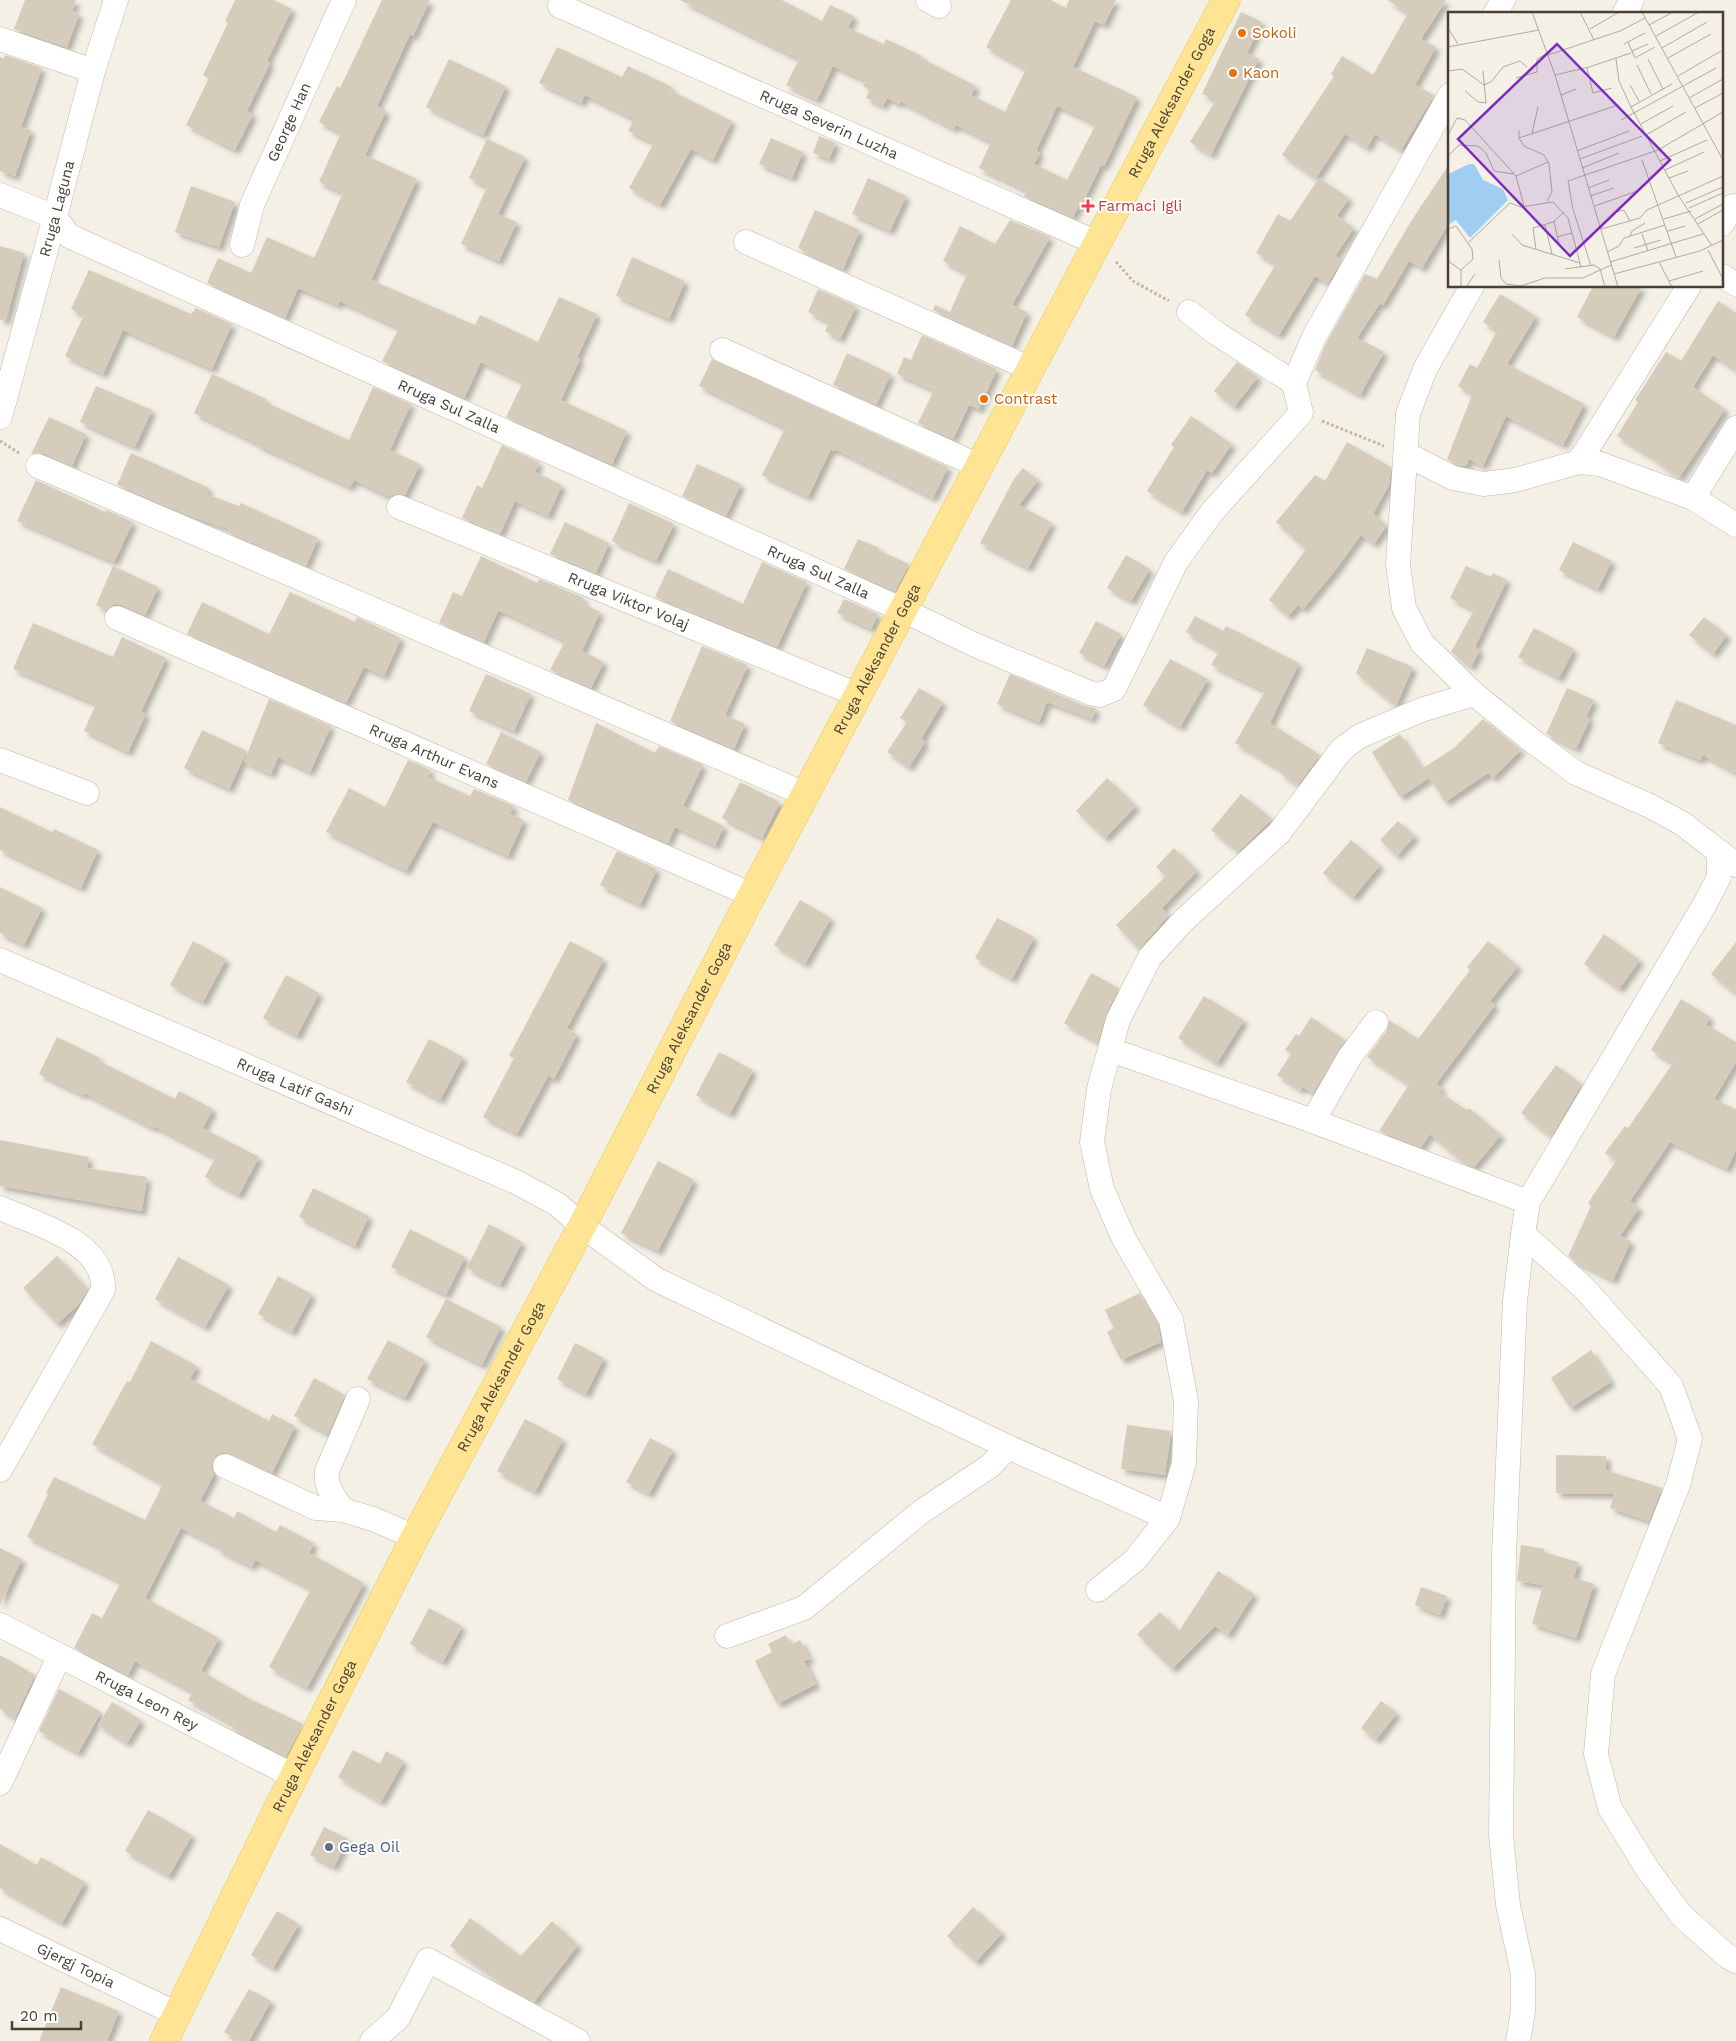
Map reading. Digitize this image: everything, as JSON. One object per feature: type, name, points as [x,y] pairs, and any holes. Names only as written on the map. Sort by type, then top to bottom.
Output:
[{"type":"main road","name":"Rruga Aleksander Goga","points":[[165,2041],[292,1780],[416,1537],[582,1226],[805,794],[1226,0]]},
{"type":"street","name":"Rruga Laguna","points":[[0,417],[55,217],[92,71],[116,0]]},
{"type":"street","name":"George Han","points":[[242,245],[252,205],[344,0]]},
{"type":"street","points":[[1496,12],[1503,0]]},
{"type":"street","points":[[1625,12],[1632,0]]},
{"type":"street","name":"Rruga Severin Luzha","points":[[560,6],[1097,243]]},
{"type":"street","points":[[0,39],[92,71]]},
{"type":"street","points":[[1301,413],[1294,383],[1314,337],[1448,99]]},
{"type":"street","points":[[0,195],[55,217]]},
{"type":"street","name":"Rruga Sul Zalla","points":[[55,217],[69,236],[903,610],[975,645],[1090,693],[1100,695],[1114,689],[1176,562],[1212,512],[1301,413]]},
{"type":"street","points":[[746,242],[1031,369]]},
{"type":"street","points":[[1724,277],[1736,284]]},
{"type":"street","points":[[1471,288],[1425,369],[1408,414],[1398,564],[1404,608],[1422,643],[1474,694],[1576,773],[1650,806],[1683,824],[1728,858],[1705,904],[1528,1202],[1515,1301],[1504,1555],[1502,1825],[1508,1905],[1523,1974],[1523,2011],[1518,2041]]},
{"type":"street","points":[[1579,462],[1688,288]]},
{"type":"street","points":[[1189,312],[1216,333],[1294,383]]},
{"type":"street","points":[[722,350],[979,466]]},
{"type":"street","points":[[1694,498],[1736,428]]},
{"type":"street","points":[[1406,454],[1454,478],[1484,484],[1515,480],[1579,462],[1600,464],[1694,498],[1736,525]]},
{"type":"street","points":[[38,466],[805,794]]},
{"type":"street","name":"Rruga Viktor Volaj","points":[[399,507],[858,695]]},
{"type":"street","name":"Rruga Arthur Evans","points":[[117,618],[752,895]]},
{"type":"street","points":[[1098,1590],[1135,1560],[1168,1518],[1184,1463],[1186,1401],[1171,1320],[1124,1238],[1102,1190],[1092,1142],[1099,1089],[1118,1020],[1150,957],[1184,920],[1279,832],[1342,749],[1360,736],[1420,710],[1474,694]]},
{"type":"street","points":[[0,760],[87,793]]},
{"type":"street","name":"Rruga Latif Gashi","points":[[0,960],[516,1182],[557,1204],[582,1226],[657,1280],[1008,1446],[1168,1518]]},
{"type":"street","points":[[1313,1121],[1349,1058],[1376,1022]]},
{"type":"street","points":[[1111,1050],[1313,1121],[1528,1202]]},
{"type":"street","points":[[0,1208],[79,1244],[96,1263],[104,1277],[103,1290],[0,1470]]},
{"type":"street","points":[[1523,1234],[1584,1288],[1671,1386],[1690,1439],[1678,1485],[1603,1674],[1596,1754],[1610,1808],[1646,1867],[1681,1915],[1727,1956],[1736,1961]]},
{"type":"street","points":[[343,1510],[328,1490],[327,1471],[358,1399]]},
{"type":"street","points":[[727,1636],[804,1608],[921,1512],[990,1466],[1008,1446]]},
{"type":"street","points":[[225,1466],[316,1508],[343,1510],[373,1519],[416,1537]]},
{"type":"street","name":"Rruga Leon Rey","points":[[0,1625],[280,1768],[292,1780]]},
{"type":"street","points":[[0,1783],[60,1657]]},
{"type":"street","name":"Gjergj Topia","points":[[0,1929],[177,2014]]},
{"type":"street","points":[[372,2041],[398,2018],[428,1960],[578,2041]]},
{"type":"path","points":[[1097,243],[1133,281],[1189,312]]},
{"type":"path","points":[[1301,413],[1406,454]]},
{"type":"building","points":[[25,0],[76,0],[72,11],[79,14],[67,47],[14,29]]},
{"type":"building","points":[[235,0],[274,0],[292,9],[267,61],[270,63],[247,111],[253,114],[235,150],[186,125],[209,78],[203,75],[228,23],[225,21]]},
{"type":"building","points":[[382,0],[430,0],[413,36],[410,34],[377,106],[386,111],[365,155],[417,179],[371,280],[475,325],[480,315],[538,342],[559,297],[597,314],[577,358],[580,359],[561,400],[627,431],[612,464],[506,417],[523,382],[481,362],[464,398],[382,361],[399,328],[340,301],[338,305],[298,288],[285,318],[207,283],[218,258],[251,273],[267,237],[314,258],[343,193],[319,182],[341,133],[319,122],[337,86],[340,88]]},
{"type":"building","points":[[680,0],[782,0],[822,21],[830,5],[854,16],[848,28],[884,44],[886,39],[922,56],[921,58],[976,86],[971,95],[1005,112],[1026,69],[986,47],[1011,0],[1051,0],[1066,8],[1069,0],[1116,0],[1104,25],[1095,21],[1073,67],[1137,97],[1104,166],[1101,165],[1081,206],[1079,205],[1073,217],[1024,196],[1027,191],[979,168],[991,142],[956,125],[954,129],[900,101],[899,104],[887,98],[883,106],[866,98],[870,90],[863,86],[866,81],[833,66],[817,100],[786,85],[799,59]],"holes":[[[1057,106],[1096,124],[1067,180],[1034,164],[1040,153],[1036,151]]]},
{"type":"building","points":[[1387,0],[1446,0],[1421,39],[1436,47],[1415,85],[1434,95],[1401,150],[1375,134],[1367,148],[1345,134],[1316,178],[1282,155],[1334,76],[1331,74],[1342,56],[1373,75],[1408,13]]},
{"type":"building","points":[[1241,12],[1262,22],[1247,53],[1259,59],[1211,155],[1190,142],[1216,100],[1202,94]]},
{"type":"building","points":[[557,47],[622,77],[628,66],[672,87],[670,90],[732,121],[713,160],[691,149],[660,205],[629,188],[654,143],[628,131],[634,119],[585,95],[581,103],[539,83]]},
{"type":"building","points":[[5,55],[42,68],[21,127],[31,130],[15,176],[0,171],[0,57],[4,58]]},
{"type":"building","points":[[449,59],[506,86],[483,135],[426,107]]},
{"type":"building","points":[[819,136],[836,143],[829,159],[813,153]]},
{"type":"building","points":[[771,138],[803,152],[792,178],[759,164]]},
{"type":"building","points":[[487,139],[525,157],[498,214],[517,222],[499,261],[461,244],[487,187],[469,178]]},
{"type":"building","points":[[1448,166],[1448,224],[1422,268],[1409,261],[1383,305],[1380,303],[1357,338],[1384,352],[1360,395],[1315,370],[1326,343],[1365,274],[1377,279],[1413,218]]},
{"type":"building","points":[[868,178],[906,196],[890,231],[852,214]]},
{"type":"building","points":[[1319,178],[1349,198],[1337,216],[1354,228],[1335,256],[1342,260],[1328,283],[1315,276],[1279,335],[1245,315],[1276,264],[1256,253],[1278,214],[1290,221]]},
{"type":"building","points":[[191,186],[235,202],[219,247],[175,232]]},
{"type":"building","points":[[815,210],[860,230],[843,269],[798,248]]},
{"type":"building","points":[[1010,220],[1050,237],[1012,305],[1027,312],[1012,346],[933,310],[935,305],[950,312],[967,274],[943,261],[960,226],[995,244]]},
{"type":"building","points":[[0,246],[24,253],[6,320],[0,320]]},
{"type":"building","points":[[632,257],[685,281],[669,319],[616,296]]},
{"type":"building","points":[[89,270],[191,314],[196,308],[232,324],[212,369],[123,330],[103,374],[65,356],[84,315],[71,309]]},
{"type":"building","points":[[1592,288],[1641,288],[1614,337],[1577,317]]},
{"type":"building","points":[[818,289],[856,306],[840,339],[825,331],[829,322],[808,312]]},
{"type":"building","points":[[1500,294],[1536,316],[1507,364],[1584,404],[1563,445],[1506,416],[1483,466],[1469,459],[1466,466],[1461,466],[1447,459],[1472,395],[1458,386],[1470,364],[1477,368],[1497,331],[1483,322]]},
{"type":"building","points":[[1718,301],[1736,313],[1736,370],[1713,355],[1693,387],[1725,409],[1679,478],[1650,456],[1617,436],[1638,402],[1635,400],[1666,352],[1681,361]]},
{"type":"building","points":[[922,335],[997,369],[979,409],[969,405],[953,439],[918,423],[934,390],[897,374],[904,357],[911,360]]},
{"type":"building","points":[[847,353],[891,374],[876,405],[833,385]]},
{"type":"building","points":[[712,359],[948,467],[933,498],[835,449],[834,451],[831,449],[808,497],[762,475],[785,428],[699,386]]},
{"type":"building","points":[[1237,362],[1258,377],[1234,407],[1214,391]]},
{"type":"building","points":[[212,374],[266,399],[265,402],[349,440],[373,387],[411,404],[390,450],[420,464],[405,495],[397,494],[390,497],[354,480],[350,487],[257,445],[194,413]]},
{"type":"building","points":[[96,386],[152,410],[135,447],[80,422]]},
{"type":"building","points":[[1191,416],[1232,444],[1212,473],[1207,470],[1182,512],[1147,491],[1174,447],[1171,445]]},
{"type":"building","points":[[49,417],[86,434],[72,466],[43,453],[31,454]]},
{"type":"building","points":[[1347,442],[1391,467],[1389,485],[1373,514],[1387,525],[1374,544],[1361,535],[1334,572],[1303,609],[1298,605],[1288,616],[1269,600],[1306,549],[1276,522],[1315,475],[1325,481]]},
{"type":"building","points":[[502,445],[539,462],[535,472],[562,485],[548,516],[515,501],[500,534],[462,518],[477,485],[482,488]]},
{"type":"building","points":[[131,453],[209,488],[206,494],[239,506],[241,503],[318,538],[306,566],[228,532],[229,529],[196,518],[117,485]]},
{"type":"building","points":[[697,464],[741,484],[726,516],[682,496]]},
{"type":"building","points":[[1023,468],[1038,480],[1019,505],[1052,523],[1028,568],[980,543],[1014,479]]},
{"type":"building","points":[[36,480],[105,512],[106,510],[133,522],[114,562],[17,521]]},
{"type":"building","points":[[629,503],[674,524],[656,561],[612,541]]},
{"type":"building","points":[[565,522],[609,543],[596,573],[550,554]]},
{"type":"building","points":[[858,539],[909,564],[895,591],[844,569]]},
{"type":"building","points":[[1573,542],[1612,561],[1598,589],[1559,570]]},
{"type":"building","points":[[1126,555],[1150,569],[1131,601],[1107,588]]},
{"type":"building","points":[[481,556],[537,583],[539,579],[584,598],[582,603],[600,612],[582,651],[604,662],[591,688],[550,670],[565,641],[508,614],[498,611],[484,642],[439,623],[453,592],[462,596]]},
{"type":"building","points":[[762,562],[807,582],[777,647],[655,597],[668,569],[743,604]]},
{"type":"building","points":[[113,566],[158,587],[145,615],[122,605],[115,604],[107,610],[96,605]]},
{"type":"building","points":[[1466,566],[1491,577],[1493,573],[1507,580],[1475,647],[1480,650],[1471,667],[1451,652],[1474,610],[1450,598]]},
{"type":"building","points":[[290,592],[355,622],[357,617],[401,638],[384,676],[364,667],[346,703],[187,634],[202,602],[269,634]]},
{"type":"building","points":[[844,599],[878,614],[871,629],[837,613]]},
{"type":"building","points":[[1195,616],[1223,631],[1226,626],[1299,663],[1270,723],[1320,755],[1298,785],[1281,774],[1283,771],[1235,743],[1265,691],[1211,665],[1219,651],[1186,632]]},
{"type":"building","points":[[1704,617],[1727,635],[1713,654],[1689,635]]},
{"type":"building","points":[[1096,621],[1121,634],[1104,666],[1079,653]]},
{"type":"building","points":[[33,623],[113,657],[122,637],[166,658],[141,712],[146,714],[128,752],[84,731],[96,704],[13,669]]},
{"type":"building","points":[[1534,628],[1574,649],[1559,678],[1518,657]]},
{"type":"building","points":[[702,646],[748,665],[725,715],[745,724],[734,749],[670,721]]},
{"type":"building","points":[[1367,648],[1413,667],[1396,706],[1356,673]]},
{"type":"building","points":[[1170,659],[1208,679],[1180,727],[1143,705]]},
{"type":"building","points":[[486,674],[531,694],[514,731],[469,711]]},
{"type":"building","points":[[1010,674],[1085,706],[1096,708],[1092,719],[1047,702],[1039,722],[997,704]]},
{"type":"building","points":[[919,688],[943,702],[921,739],[925,742],[909,767],[887,752],[907,722],[900,718]]},
{"type":"building","points":[[1567,688],[1594,700],[1586,717],[1590,719],[1576,749],[1546,734]]},
{"type":"building","points":[[269,699],[331,726],[310,772],[278,757],[271,774],[244,762]]},
{"type":"building","points":[[1676,700],[1736,725],[1736,773],[1703,755],[1700,760],[1658,743]]},
{"type":"building","points":[[1483,719],[1521,750],[1493,778],[1488,773],[1445,802],[1423,768],[1454,748]]},
{"type":"building","points":[[596,723],[655,753],[659,746],[703,765],[683,806],[724,826],[715,846],[675,827],[668,843],[568,800]]},
{"type":"building","points":[[202,730],[247,751],[229,789],[184,768]]},
{"type":"building","points":[[501,732],[541,752],[526,782],[486,764]]},
{"type":"building","points":[[1400,734],[1428,779],[1400,797],[1372,752]]},
{"type":"building","points":[[408,760],[431,770],[428,777],[470,796],[474,789],[514,806],[510,814],[524,820],[508,856],[433,822],[406,871],[326,832],[349,788],[385,807]]},
{"type":"building","points":[[1107,778],[1136,806],[1105,838],[1076,811]]},
{"type":"building","points":[[740,782],[780,802],[762,838],[722,818]]},
{"type":"building","points":[[1241,794],[1272,819],[1238,852],[1211,830]]},
{"type":"building","points":[[0,807],[52,832],[54,829],[98,850],[81,888],[0,850]]},
{"type":"building","points":[[1398,821],[1415,836],[1397,856],[1380,840]]},
{"type":"building","points":[[1351,840],[1380,865],[1353,898],[1323,873]]},
{"type":"building","points":[[1174,848],[1197,871],[1162,908],[1169,915],[1139,949],[1116,925],[1166,876],[1156,867]]},
{"type":"building","points":[[617,851],[657,869],[640,905],[600,885]]},
{"type":"building","points":[[0,887],[42,908],[24,945],[0,933]]},
{"type":"building","points":[[800,900],[831,918],[805,964],[774,945]]},
{"type":"building","points":[[997,918],[1034,937],[1012,979],[975,958]]},
{"type":"building","points":[[1604,934],[1640,960],[1619,989],[1584,964]]},
{"type":"building","points":[[193,941],[226,959],[203,1002],[170,985]]},
{"type":"building","points":[[570,941],[604,959],[567,1028],[577,1034],[554,1079],[548,1076],[517,1134],[483,1117],[514,1058],[509,1056]]},
{"type":"building","points":[[1488,941],[1518,966],[1490,1001],[1495,1005],[1436,1084],[1442,1088],[1439,1092],[1467,1110],[1469,1108],[1501,1135],[1474,1167],[1464,1163],[1430,1134],[1421,1147],[1379,1131],[1409,1084],[1367,1057],[1387,1030],[1389,1020],[1418,1039],[1470,970],[1467,967]]},
{"type":"building","points":[[1736,942],[1736,994],[1711,974]]},
{"type":"building","points":[[1091,973],[1119,988],[1106,1014],[1098,1042],[1064,1023]]},
{"type":"building","points":[[286,975],[319,993],[297,1036],[263,1018]]},
{"type":"building","points":[[1204,996],[1244,1020],[1217,1063],[1178,1038]]},
{"type":"building","points":[[1681,999],[1710,1017],[1706,1025],[1736,1042],[1736,1062],[1714,1099],[1736,1109],[1736,1150],[1727,1169],[1670,1142],[1630,1201],[1639,1208],[1620,1236],[1631,1241],[1613,1280],[1576,1262],[1568,1256],[1591,1206],[1588,1203],[1616,1161],[1605,1153],[1625,1126],[1628,1128],[1673,1063],[1651,1050]]},
{"type":"building","points":[[1311,1017],[1345,1040],[1313,1093],[1303,1087],[1301,1090],[1277,1075],[1291,1054],[1285,1050],[1296,1034],[1299,1036]]},
{"type":"building","points":[[57,1037],[100,1058],[99,1061],[175,1099],[179,1091],[213,1109],[203,1128],[259,1157],[239,1195],[205,1177],[215,1158],[154,1126],[153,1128],[84,1093],[83,1095],[39,1074]]},
{"type":"building","points":[[429,1039],[463,1057],[440,1100],[406,1082]]},
{"type":"building","points":[[719,1052],[753,1070],[730,1114],[696,1095]]},
{"type":"building","points":[[1556,1065],[1582,1084],[1551,1137],[1521,1113]]},
{"type":"building","points":[[0,1140],[89,1157],[87,1168],[147,1177],[142,1211],[0,1186]]},
{"type":"building","points":[[658,1161],[694,1180],[658,1251],[621,1233]]},
{"type":"building","points":[[313,1188],[369,1216],[355,1246],[299,1217]]},
{"type":"building","points":[[489,1224],[522,1242],[500,1285],[467,1268]]},
{"type":"building","points":[[410,1229],[465,1257],[446,1295],[391,1267]]},
{"type":"building","points":[[57,1256],[88,1289],[80,1303],[57,1324],[23,1288]]},
{"type":"building","points":[[178,1257],[229,1285],[205,1327],[155,1299]]},
{"type":"building","points":[[278,1276],[312,1294],[292,1332],[258,1314]]},
{"type":"building","points":[[1140,1293],[1158,1325],[1161,1342],[1121,1360],[1107,1332],[1114,1328],[1105,1310]]},
{"type":"building","points":[[446,1299],[501,1327],[482,1365],[426,1337]]},
{"type":"building","points":[[388,1340],[425,1360],[405,1398],[367,1379]]},
{"type":"building","points":[[151,1341],[197,1366],[190,1379],[269,1421],[272,1414],[295,1426],[272,1473],[231,1454],[223,1452],[217,1455],[211,1467],[214,1474],[200,1501],[234,1518],[237,1511],[276,1532],[280,1525],[314,1543],[309,1553],[364,1583],[307,1688],[269,1667],[311,1589],[255,1560],[252,1567],[217,1549],[219,1547],[181,1528],[145,1598],[219,1638],[201,1671],[248,1698],[303,1724],[286,1756],[232,1729],[234,1725],[188,1700],[193,1692],[135,1661],[128,1675],[74,1648],[92,1613],[102,1618],[121,1582],[27,1537],[48,1494],[46,1493],[54,1477],[145,1520],[163,1484],[92,1444],[127,1381],[130,1382]]},
{"type":"building","points":[[575,1343],[604,1358],[586,1394],[557,1379]]},
{"type":"building","points":[[1591,1350],[1611,1382],[1570,1408],[1551,1378]]},
{"type":"building","points":[[314,1378],[345,1395],[328,1434],[294,1416]]},
{"type":"building","points":[[525,1419],[563,1439],[535,1492],[497,1471]]},
{"type":"building","points":[[1127,1425],[1171,1431],[1165,1475],[1121,1469]]},
{"type":"building","points":[[650,1438],[673,1450],[649,1494],[626,1482]]},
{"type":"building","points":[[1556,1455],[1606,1456],[1606,1470],[1662,1488],[1649,1521],[1610,1508],[1614,1494],[1556,1493]]},
{"type":"building","points":[[1521,1545],[1545,1549],[1544,1552],[1578,1562],[1574,1578],[1594,1584],[1576,1638],[1532,1624],[1543,1585],[1517,1581]]},
{"type":"building","points":[[0,1548],[22,1559],[0,1605]]},
{"type":"building","points":[[1218,1571],[1254,1594],[1228,1635],[1215,1626],[1172,1669],[1137,1634],[1160,1612],[1179,1631]]},
{"type":"building","points":[[1421,1587],[1447,1596],[1440,1615],[1415,1605]]},
{"type":"building","points":[[429,1608],[462,1626],[443,1662],[410,1644]]},
{"type":"building","points":[[786,1635],[790,1645],[800,1640],[810,1659],[804,1661],[816,1684],[777,1704],[755,1661],[772,1652],[768,1644]]},
{"type":"building","points":[[0,1655],[35,1675],[15,1718],[0,1709]]},
{"type":"building","points":[[59,1689],[101,1712],[78,1753],[39,1731]]},
{"type":"building","points":[[1381,1701],[1397,1713],[1376,1740],[1361,1728]]},
{"type":"building","points":[[112,1702],[141,1720],[127,1743],[98,1725]]},
{"type":"building","points":[[353,1750],[380,1764],[386,1751],[404,1761],[381,1802],[338,1777]]},
{"type":"building","points":[[148,1810],[192,1835],[169,1876],[125,1851]]},
{"type":"building","name":"Gega Oil","points":[[324,1827],[348,1839],[334,1867],[310,1855]]},
{"type":"building","points":[[0,1844],[37,1865],[41,1857],[85,1882],[62,1923],[0,1888]]},
{"type":"building","points":[[973,1907],[1002,1933],[976,1962],[947,1936]]},
{"type":"building","points":[[277,1911],[299,1924],[273,1968],[251,1955]]},
{"type":"building","points":[[470,1918],[521,1956],[552,1921],[578,1945],[534,2002],[508,1988],[450,1946]]},
{"type":"building","points":[[61,1987],[119,2011],[107,2041],[39,2041]]},
{"type":"building","points":[[249,1989],[271,2001],[249,2041],[239,2041],[224,2032]]},
{"type":"place","name":"Sokoli","points":[[1242,33]]},
{"type":"place","name":"Kaon","points":[[1233,73]]},
{"type":"place","name":"Farmaci Igli","points":[[1088,206]]},
{"type":"place","name":"Contrast","points":[[984,399]]},
{"type":"place","name":"Gega Oil","points":[[329,1847]]}]
